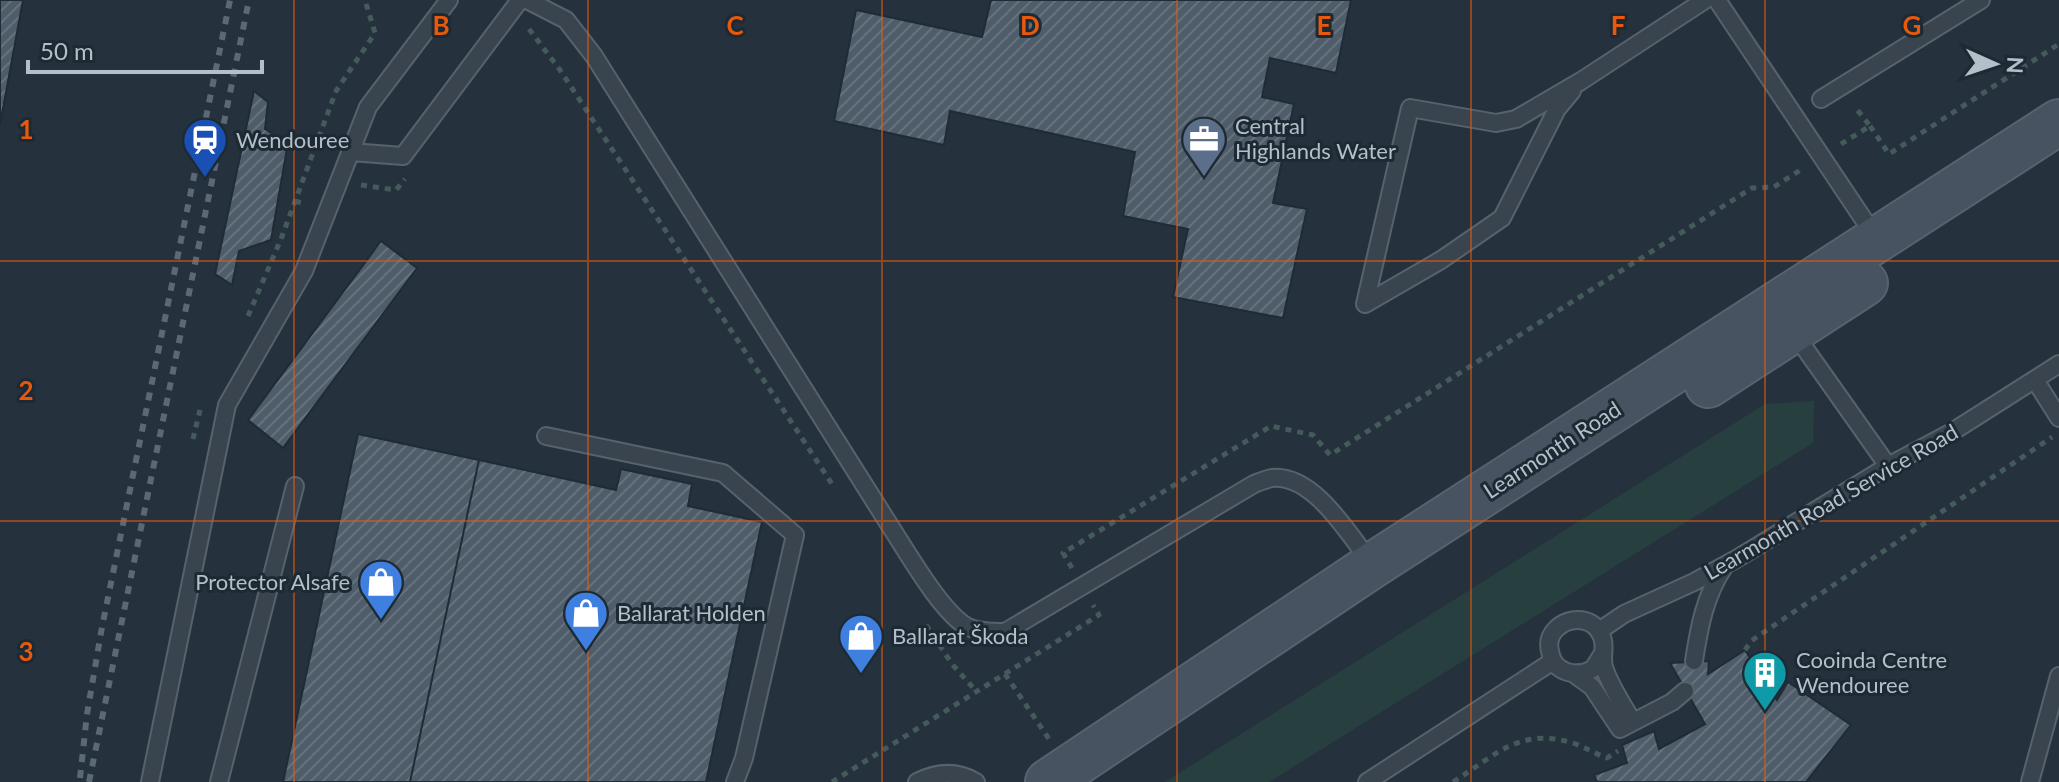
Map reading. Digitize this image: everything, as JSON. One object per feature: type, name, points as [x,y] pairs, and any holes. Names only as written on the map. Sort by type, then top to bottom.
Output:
[{"type":"main road","name":"Learmonth Road","points":[[1048,782],[1382,577],[1784,318],[1885,251],[2059,122]]},
{"type":"main road","name":"Learmonth Road","points":[[1885,251],[2059,158]]},
{"type":"main road","name":"Learmonth Road","points":[[1095,782],[1382,577]]},
{"type":"lane","points":[[150,782],[227,405],[304,271],[368,107],[449,0]]},
{"type":"lane","points":[[351,152],[403,156],[520,0]]},
{"type":"lane","points":[[527,0],[566,20],[594,56],[932,591],[964,625],[984,632],[1005,632],[1254,484],[1272,478],[1295,481],[1314,492],[1382,577]]},
{"type":"lane","points":[[1581,81],[1557,109],[1502,218],[1441,260],[1365,304],[1410,108],[1503,123],[1516,119],[1581,81],[1705,0]]},
{"type":"lane","points":[[1717,0],[1885,251]]},
{"type":"lane","points":[[1821,99],[1981,0]]},
{"type":"lane","name":"Learmonth Road Service Road","points":[[1784,318],[1888,466]]},
{"type":"lane","name":"Learmonth Road Service Road","points":[[1599,631],[1634,609],[1725,565],[1888,466],[1952,432],[2059,364]]},
{"type":"lane","points":[[2035,380],[2059,418]]},
{"type":"lane","points":[[546,436],[723,473],[795,535],[744,758],[735,782]]},
{"type":"lane","points":[[219,782],[295,486]]},
{"type":"lane","points":[[1694,661],[1707,599],[1725,565]]},
{"type":"lane","points":[[1633,722],[1604,668],[1603,638],[1599,631],[1586,621],[1564,622],[1550,640],[1553,661],[1562,670],[1574,674],[1592,687],[1620,729],[1672,702],[1685,691]]},
{"type":"lane","points":[[1574,674],[1593,669],[1603,653]]},
{"type":"lane","points":[[1367,782],[1553,661]]},
{"type":"lane","points":[[2030,782],[2059,676]]},
{"type":"lane","points":[[917,782],[952,773],[976,782]]},
{"type":"path","points":[[523,26],[528,28],[560,70],[834,486]]},
{"type":"path","points":[[1855,107],[1889,154],[2059,44]]},
{"type":"path","points":[[1840,145],[1870,126]]},
{"type":"path","points":[[1071,566],[1063,553],[1271,426],[1313,435],[1330,455],[1752,188],[1774,187],[1799,171]]},
{"type":"path","points":[[295,201],[335,213],[350,183],[396,190],[406,178]]},
{"type":"path","points":[[1745,650],[1751,641],[2059,432]]},
{"type":"path","points":[[832,782],[1099,615],[1095,609]]},
{"type":"path","points":[[921,616],[952,664],[976,691]]},
{"type":"path","points":[[1453,782],[1511,745],[1529,738],[1556,739],[1588,748],[1607,758],[1619,750]]},
{"type":"green space","points":[[1814,401],[1813,443],[1269,782],[1165,782],[1765,404]]},
{"type":"building","points":[[0,0],[23,0],[0,125]]},
{"type":"building","name":"Central Highlands Water","points":[[991,0],[1351,0],[1336,73],[1270,58],[1262,97],[1294,104],[1273,203],[1307,209],[1283,318],[1173,297],[1188,229],[1123,216],[1135,152],[950,111],[944,145],[834,121],[856,10],[982,37]]},
{"type":"building","name":"Wendouree","points":[[254,91],[268,102],[265,129],[288,143],[271,240],[239,251],[232,285],[215,274]]},
{"type":"building","points":[[381,241],[417,268],[283,448],[248,420]]},
{"type":"building","name":"Protector Alsafe","points":[[358,434],[479,460],[410,782],[283,782]]},
{"type":"building","name":"Ballarat Holden","points":[[479,460],[616,490],[621,469],[692,484],[688,506],[762,522],[706,782],[410,782]]},
{"type":"building","name":"Cooinda Centre Wendouree","points":[[1745,650],[1777,700],[1788,682],[1851,725],[1806,782],[1597,782],[1594,775],[1627,763],[1622,745],[1654,731],[1659,749],[1705,724],[1670,663],[1709,661],[1708,674]]},
{"type":"railway","points":[[80,778],[102,627],[230,0]]},
{"type":"railway","points":[[89,782],[249,0]]},
{"type":"place","name":"Central Highlands Water","points":[[1204,178]]},
{"type":"place","name":"Wendouree","points":[[205,179]]},
{"type":"place","name":"Protector Alsafe","points":[[381,621]]},
{"type":"place","name":"Ballarat Holden","points":[[586,652]]},
{"type":"place","name":"Ballarat Škoda","points":[[861,675]]},
{"type":"place","name":"Cooinda Centre Wendouree","points":[[1765,712]]}]
